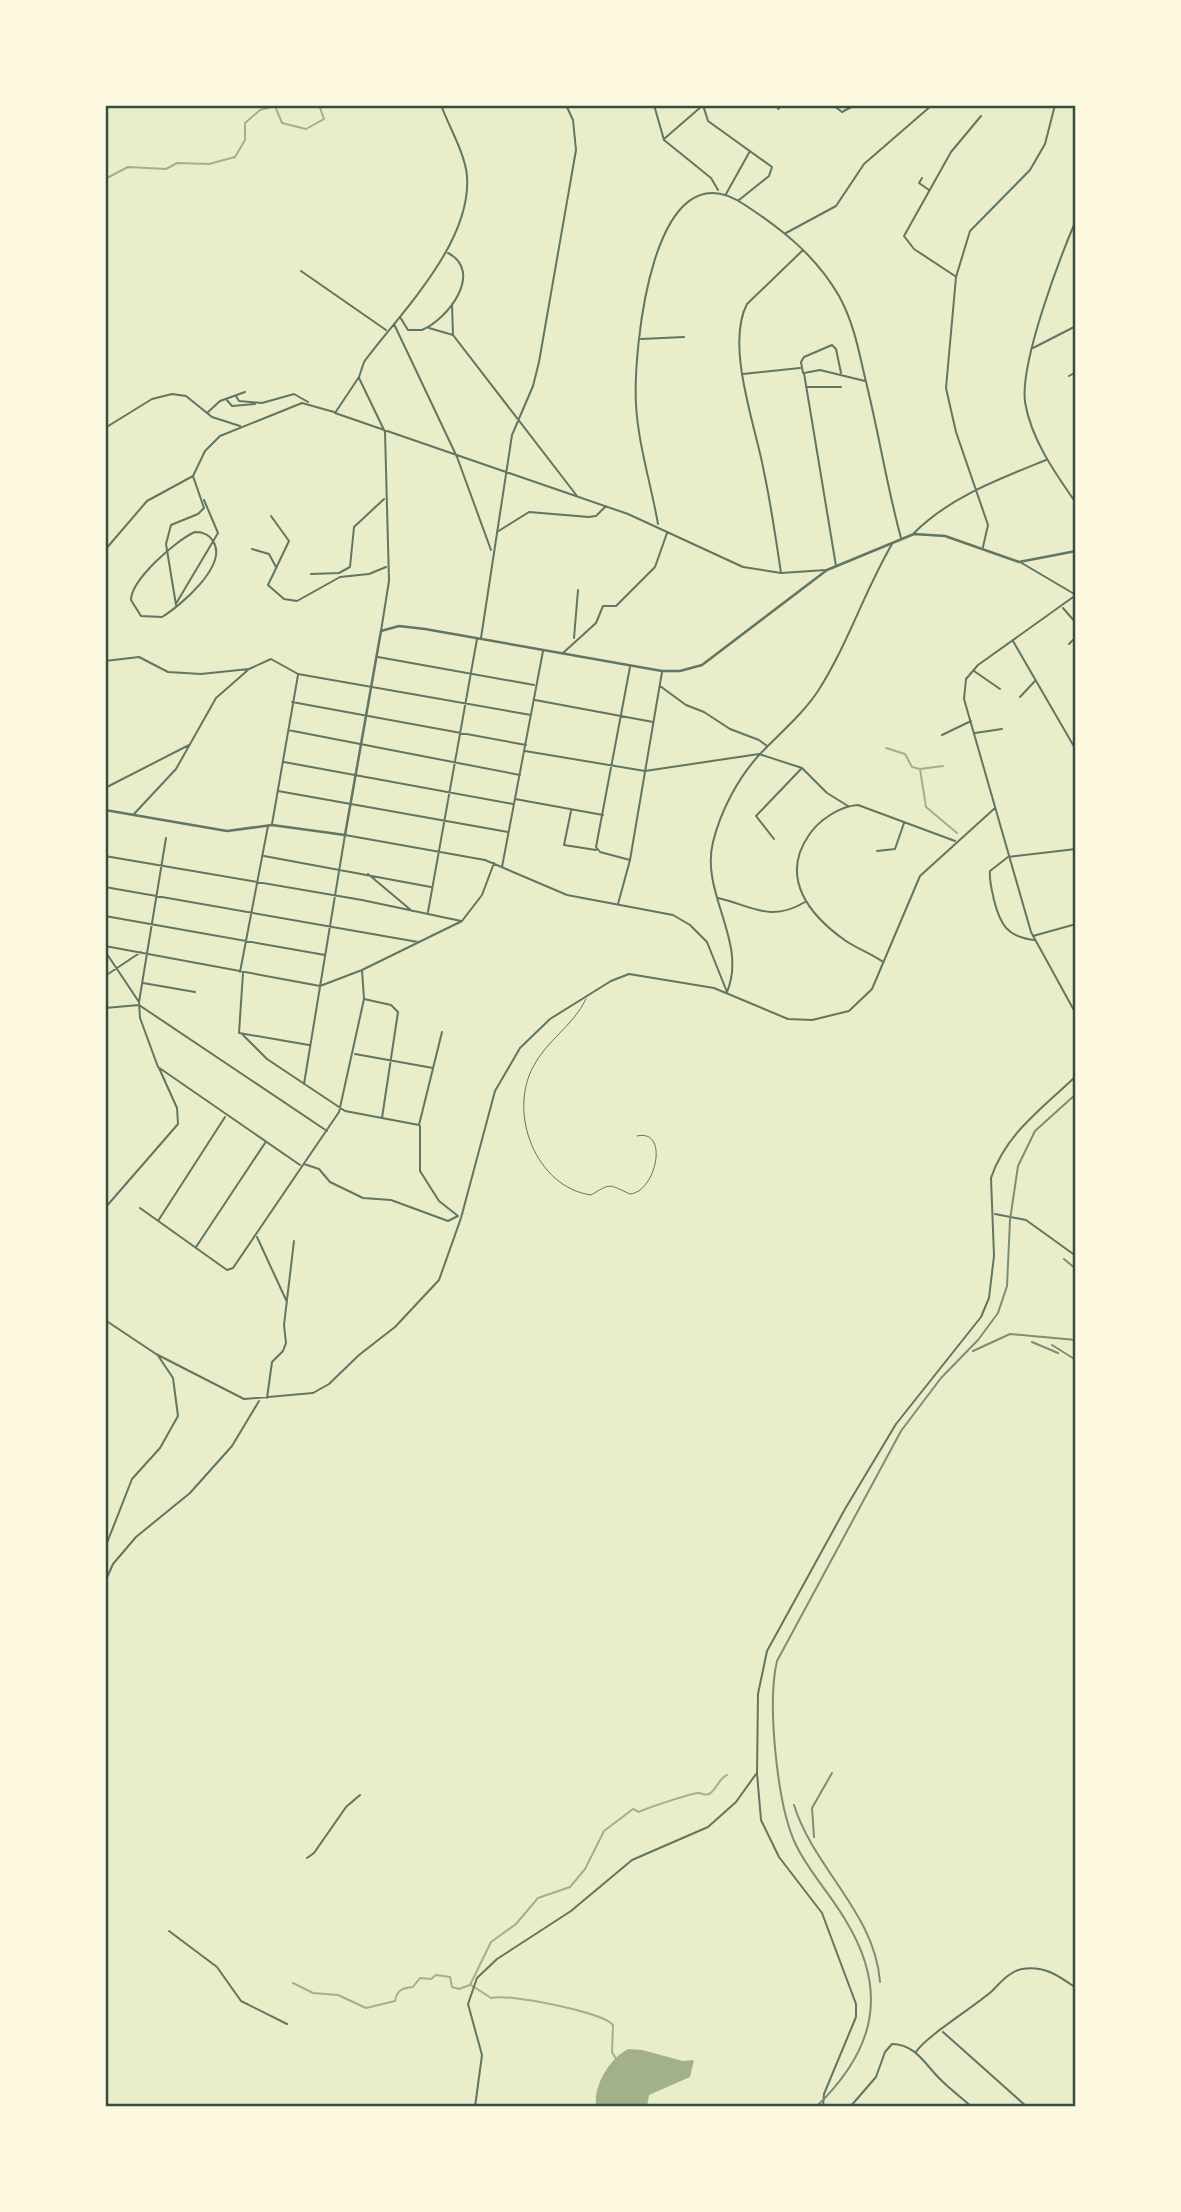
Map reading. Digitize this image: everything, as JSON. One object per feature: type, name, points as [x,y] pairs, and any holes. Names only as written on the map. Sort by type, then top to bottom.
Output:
[{"type":"street","points":[[335,413],[359,377],[364,362],[447,253],[460,222],[467,177],[441,105]]},
{"type":"street","points":[[427,914],[479,638],[506,471],[518,416],[533,386],[539,362],[576,150],[576,132],[566,105]]},
{"type":"street","points":[[654,105],[664,140],[711,178],[719,191],[738,200],[786,233],[804,249],[825,275],[845,309],[866,381],[901,539]]},
{"type":"street","points":[[664,140],[703,105],[708,121],[750,151],[772,171],[762,183],[738,200]]},
{"type":"street","points":[[778,109],[783,105]]},
{"type":"street","points":[[832,105],[842,113],[855,105]]},
{"type":"street","points":[[786,233],[836,206],[864,164],[932,105]]},
{"type":"street","points":[[983,547],[988,529],[956,432],[946,388],[956,277],[970,231],[1030,170],[1045,144],[1055,105]]},
{"type":"street","points":[[956,277],[904,240],[905,233],[960,138],[981,116]]},
{"type":"street","points":[[725,195],[750,151]]},
{"type":"street","points":[[922,178],[919,183],[929,191]]},
{"type":"street","points":[[658,526],[636,402],[640,339],[651,266],[660,239],[692,198],[719,191]]},
{"type":"street","points":[[1076,220],[1032,349],[1024,382],[1026,405],[1047,460],[1076,503]]},
{"type":"street","points":[[781,573],[743,374],[740,333],[745,309],[804,249]]},
{"type":"street","points":[[399,316],[408,330],[415,332],[428,328],[452,304],[461,288],[464,274],[461,262],[447,253]]},
{"type":"street","points":[[301,271],[387,331]]},
{"type":"street","points":[[452,304],[453,335]]},
{"type":"street","points":[[394,323],[457,457],[492,554]]},
{"type":"street","points":[[1032,349],[1076,326]]},
{"type":"street","points":[[428,328],[453,335],[577,496]]},
{"type":"street","points":[[640,339],[684,337]]},
{"type":"street","points":[[836,566],[802,368],[804,357],[834,345],[841,374]]},
{"type":"street","points":[[743,374],[802,368]]},
{"type":"street","points":[[804,373],[814,370],[866,381]]},
{"type":"street","points":[[1069,376],[1076,372]]},
{"type":"street","points":[[304,1084],[388,587],[385,432],[359,377]]},
{"type":"street","points":[[805,387],[841,387]]},
{"type":"street","points":[[206,413],[226,399],[245,392]]},
{"type":"street","points":[[105,428],[134,408],[166,394],[186,396],[206,413],[241,426]]},
{"type":"street","points":[[226,399],[232,405],[249,407],[294,394],[308,403],[385,432],[606,506],[658,526],[743,566],[781,573],[827,570]]},
{"type":"street","points":[[236,396],[239,401],[256,404]]},
{"type":"street","points":[[105,550],[147,501],[194,476],[202,455],[214,441],[241,426],[290,406],[308,403]]},
{"type":"street","points":[[914,534],[934,515],[976,490],[1047,460]]},
{"type":"street","points":[[177,606],[185,584],[218,530],[194,476]]},
{"type":"street","points":[[177,606],[167,554],[169,528],[201,512],[203,498]]},
{"type":"street","points":[[311,574],[332,574],[350,568],[354,527],[385,498]]},
{"type":"street","points":[[496,533],[529,512],[589,517],[596,516],[606,506]]},
{"type":"street","points":[[271,516],[289,540],[268,586],[284,599],[293,601],[340,577],[369,574],[387,567]]},
{"type":"street","points":[[562,654],[574,640],[596,623],[603,606],[616,606],[653,570],[663,550],[668,531]]},
{"type":"street","points":[[195,532],[203,533],[213,540],[216,552],[213,568],[177,606],[162,617],[152,619],[141,616],[131,600],[137,581],[195,532]]},
{"type":"street","points":[[382,631],[407,626],[630,666],[680,671],[702,664],[827,570],[914,534],[936,534],[983,547],[1019,562],[1076,595],[1062,608],[973,670],[966,679],[964,693],[1008,857],[1033,936],[1076,1014]]},
{"type":"street","points":[[727,993],[733,977],[733,953],[717,897],[710,857],[716,829],[736,786],[760,754],[818,692],[858,617],[872,579],[894,542]]},
{"type":"street","points":[[252,549],[269,554],[276,567]]},
{"type":"street","points":[[1019,562],[1076,551]]},
{"type":"street","points":[[574,640],[578,590]]},
{"type":"street","points":[[1062,608],[1076,623]]},
{"type":"street","points":[[1069,644],[1076,637]]},
{"type":"street","points":[[1013,640],[1076,750]]},
{"type":"street","points":[[502,867],[542,651]]},
{"type":"street","points":[[105,661],[139,657],[168,672],[217,674],[249,669],[271,659],[298,674],[531,715]]},
{"type":"street","points":[[377,657],[536,686]]},
{"type":"street","points":[[597,851],[630,666]]},
{"type":"street","points":[[134,814],[176,769],[216,698],[249,669]]},
{"type":"street","points":[[973,670],[1000,689]]},
{"type":"street","points":[[618,905],[630,860],[662,671]]},
{"type":"street","points":[[298,674],[284,762],[241,972],[238,1027],[267,1059],[352,1114],[420,1125]]},
{"type":"street","points":[[1020,696],[1036,681]]},
{"type":"street","points":[[660,685],[686,705],[704,712],[730,729],[760,740],[767,747]]},
{"type":"street","points":[[534,699],[654,722]]},
{"type":"street","points":[[292,702],[526,745]]},
{"type":"street","points":[[942,735],[972,720]]},
{"type":"street","points":[[974,733],[1002,729]]},
{"type":"street","points":[[288,730],[520,775]]},
{"type":"street","points":[[105,788],[190,745]]},
{"type":"street","points":[[525,751],[645,771],[667,765],[760,754],[802,768],[827,793],[848,806],[863,806],[956,841]]},
{"type":"street","points":[[284,762],[513,804]]},
{"type":"street","points":[[774,839],[756,816],[802,768]]},
{"type":"street","points":[[278,791],[508,832]]},
{"type":"street","points":[[514,799],[603,815]]},
{"type":"street","points":[[848,806],[815,827],[802,848],[796,872],[805,902],[817,917],[842,938],[883,962]]},
{"type":"street","points":[[105,1320],[156,1354],[244,1399],[320,1389],[395,1327],[439,1280],[460,1217],[490,1104],[520,1048],[544,1025],[611,981],[629,974],[677,981],[727,993],[788,1019],[836,1016],[853,1009],[866,998],[920,876],[995,808]]},
{"type":"street","points":[[571,809],[564,845],[630,860]]},
{"type":"street","points":[[105,810],[227,831],[270,825],[345,835],[494,862],[558,892],[673,915],[690,925],[711,947],[727,993]]},
{"type":"street","points":[[105,832],[107,822]]},
{"type":"street","points":[[877,851],[895,849],[904,822]]},
{"type":"street","points":[[105,1208],[178,1124],[177,1108],[142,1025],[139,1004],[166,838]]},
{"type":"street","points":[[1035,940],[1009,933],[998,914],[989,876],[997,863],[1008,857],[1076,849]]},
{"type":"street","points":[[105,856],[462,921]]},
{"type":"street","points":[[264,856],[368,873],[432,887]]},
{"type":"street","points":[[105,946],[320,986],[362,970],[462,921],[482,895],[494,862]]},
{"type":"street","points":[[368,873],[412,912]]},
{"type":"street","points":[[105,887],[419,942]]},
{"type":"street","points":[[717,897],[768,914],[783,912],[805,902]]},
{"type":"street","points":[[105,916],[325,955]]},
{"type":"street","points":[[1033,936],[1076,925]]},
{"type":"street","points":[[105,951],[139,1004],[327,1131]]},
{"type":"street","points":[[105,976],[142,952]]},
{"type":"street","points":[[140,1208],[230,1269],[257,1236],[340,1107],[354,1054],[364,999],[362,970]]},
{"type":"street","points":[[142,982],[195,992]]},
{"type":"street","points":[[364,999],[391,1005],[398,1012],[393,1060],[382,1119]]},
{"type":"street","points":[[105,1008],[139,1004]]},
{"type":"street","points":[[442,1032],[420,1125],[420,1171],[439,1202],[460,1217]]},
{"type":"street","points":[[242,1034],[311,1045]]},
{"type":"street","points":[[354,1054],[433,1068]]},
{"type":"street","points":[[158,1067],[265,1142],[303,1165],[319,1169],[330,1182],[363,1198],[391,1200],[448,1220],[460,1217]]},
{"type":"street","points":[[823,2107],[824,2094],[856,2017],[856,2004],[822,1913],[779,1857],[761,1819],[756,1713],[767,1651],[890,1434],[981,1317],[993,1276],[994,1214],[991,1178],[1007,1142],[1076,1076]]},
{"type":"street","points":[[158,1221],[226,1116]]},
{"type":"street","points":[[195,1247],[265,1142]]},
{"type":"street","points":[[994,1214],[1027,1220],[1076,1256]]},
{"type":"street","points":[[257,1236],[288,1304]]},
{"type":"street","points":[[267,1398],[272,1362],[285,1347],[294,1241]]},
{"type":"street","points":[[105,1548],[132,1479],[160,1448],[178,1416],[173,1378],[156,1354]]},
{"type":"street","points":[[105,1582],[113,1564],[136,1537],[190,1493],[219,1457],[232,1446],[259,1401]]},
{"type":"street","points":[[475,2107],[482,2055],[468,2004],[477,1978],[498,1959],[571,1911],[632,1860],[708,1827],[736,1802],[757,1773]]},
{"type":"street","points":[[307,1858],[314,1853],[346,1807],[360,1795]]},
{"type":"street","points":[[169,1931],[217,1968],[247,2005],[288,2024]]},
{"type":"street","points":[[916,2052],[925,2041],[972,2009],[1009,1975],[1021,1969],[1051,1971],[1076,1988]]},
{"type":"street","points":[[942,2031],[1027,2107]]},
{"type":"street","points":[[850,2107],[876,2077],[885,2052],[892,2044],[901,2044],[916,2052],[941,2080],[972,2107]]},
{"type":"street","points":[[1073,2107],[1076,2101]]},
{"type":"lane","points":[[586,999],[579,1012],[543,1051],[530,1074],[524,1097],[531,1142],[548,1173],[573,1190],[592,1195],[601,1186],[610,1185],[630,1194],[643,1188],[655,1165],[655,1143],[652,1136],[637,1136]]},
{"type":"shaded area","points":[[628,2049],[683,2061],[694,2060],[690,2077],[649,2095],[647,2107],[603,2107],[596,2104],[604,2073],[621,2053]]},
{"type":"waterway","points":[[105,179],[128,167],[166,169],[177,163],[209,164],[235,157],[245,140],[245,123],[260,110],[275,106],[282,123],[306,129],[324,119],[319,105]]},
{"type":"waterway","points":[[886,748],[905,754],[912,767],[920,769],[926,807],[957,833]]},
{"type":"waterway","points":[[920,769],[943,766]]},
{"type":"waterway","points":[[293,1983],[313,1993],[338,1995],[366,2008],[395,2001],[399,1992],[413,1987],[420,1978],[431,1979],[436,1975],[450,1977],[452,1987],[459,1989],[470,1985],[491,1942],[516,1924],[538,1898],[570,1887],[585,1869],[604,1831],[633,1809],[639,1812],[694,1794],[709,1794],[727,1775]]},
{"type":"waterway","points":[[471,1985],[491,1998],[515,1998],[554,2005],[606,2020],[613,2025],[612,2052],[616,2059]]},
{"type":"railway","points":[[816,2107],[852,2064],[863,2042],[871,1996],[868,1972],[859,1947],[840,1911],[801,1855],[789,1828],[779,1781],[774,1727],[774,1679],[777,1661],[901,1431],[941,1378],[978,1340],[998,1313],[1007,1286],[1010,1220],[1018,1166],[1035,1131],[1076,1094]]},
{"type":"railway","points":[[1064,1259],[1076,1269]]},
{"type":"railway","points":[[973,1351],[1010,1334],[1076,1340]]},
{"type":"railway","points":[[1032,1342],[1058,1353]]},
{"type":"railway","points":[[1052,1345],[1076,1360]]},
{"type":"railway","points":[[814,1837],[812,1808],[832,1773]]},
{"type":"railway","points":[[794,1805],[815,1850],[867,1934],[876,1957],[880,1982]]}]
